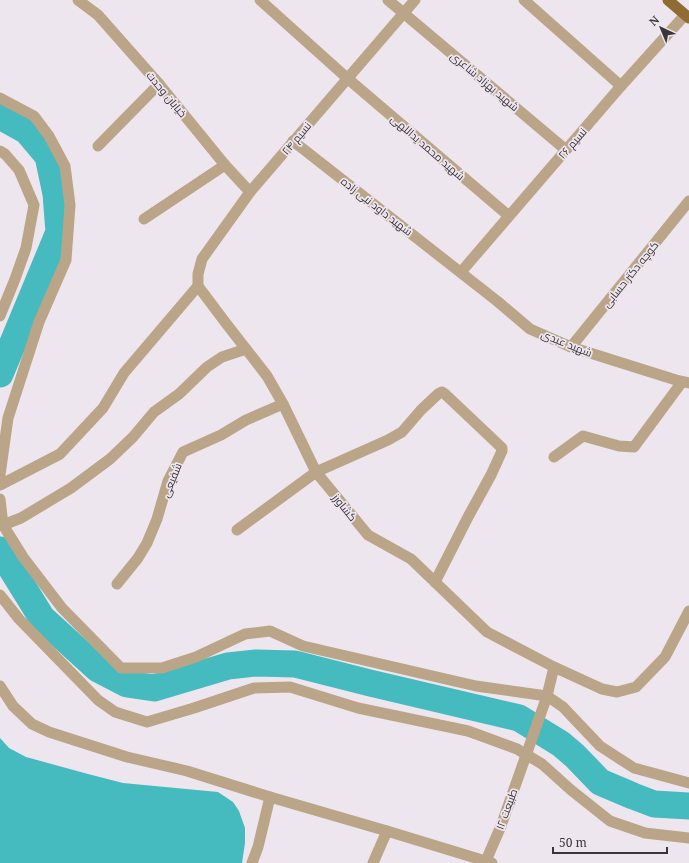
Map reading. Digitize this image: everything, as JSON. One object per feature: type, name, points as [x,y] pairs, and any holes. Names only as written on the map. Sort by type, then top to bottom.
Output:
[{"type":"main road","points":[[668,0],[687,17]]},
{"type":"street","name":"خیابان وحدت","points":[[78,0],[98,15],[159,84],[250,192]]},
{"type":"street","name":"شهید محمد یداللهی","points":[[260,0],[347,78],[509,216]]},
{"type":"street","name":"شهید بهزاد شاعری","points":[[388,0],[566,150]]},
{"type":"street","name":"نسیم ۲۴","points":[[198,286],[198,274],[202,259],[250,192],[415,0]]},
{"type":"street","points":[[524,0],[622,86]]},
{"type":"street","name":"نسیم ۲۶","points":[[461,272],[622,86],[687,17]]},
{"type":"street","points":[[98,146],[159,84]]},
{"type":"street","points":[[0,98],[34,116],[49,136],[65,166],[70,205],[66,260],[40,322],[8,418],[0,475]]},
{"type":"street","name":"شهید داود نبی زاده","points":[[293,141],[461,272]]},
{"type":"street","points":[[0,150],[19,170],[34,205],[26,248],[0,316]]},
{"type":"street","points":[[144,219],[225,164]]},
{"type":"street","name":"کوچه دکتر حسابی","points":[[571,347],[689,201]]},
{"type":"street","name":"شهید عبدی","points":[[461,272],[530,328],[571,347],[686,383]]},
{"type":"street","points":[[0,484],[60,454],[103,408],[124,373],[198,286]]},
{"type":"street","name":"کشاورز","points":[[198,286],[267,376],[283,404],[316,472],[368,536],[411,559],[487,632],[554,667],[602,689],[617,692],[636,687],[665,657],[689,611]]},
{"type":"street","points":[[3,525],[21,518],[72,488],[110,460],[133,437],[154,412],[179,394],[207,367],[222,357],[246,349]]},
{"type":"street","points":[[554,457],[583,436],[618,446],[634,447],[686,383]]},
{"type":"street","points":[[237,530],[316,472],[388,440],[402,432],[421,410],[442,392],[502,448],[502,451],[435,582]]},
{"type":"street","name":"شفیعی","points":[[117,584],[138,558],[147,543],[157,519],[168,481],[183,452],[221,435],[246,420],[283,404]]},
{"type":"street","points":[[0,500],[3,525],[23,557],[62,608],[120,668],[162,668],[196,657],[246,634],[270,631],[303,646],[311,648],[476,686],[547,696],[563,707],[600,746],[634,768],[689,783]]},
{"type":"street","points":[[0,595],[20,619],[98,700],[115,712],[147,722],[254,688],[290,688],[358,708],[426,723],[468,730],[517,749],[542,764],[571,790],[610,821],[645,833],[689,838]]},
{"type":"street","name":"طبیعت ۱۲","points":[[488,862],[547,696],[554,667]]},
{"type":"street","points":[[0,686],[13,706],[32,724],[49,732],[127,757],[188,771],[488,862]]},
{"type":"street","points":[[252,863],[258,847],[270,797]]},
{"type":"street","points":[[373,863],[387,831]]},
{"type":"water","points":[[0,738],[9,748],[26,757],[123,783],[218,792],[233,802],[239,811],[245,828],[245,843],[242,863],[0,863]]},
{"type":"waterway","points":[[0,116],[27,131],[48,156],[56,194],[59,232],[0,374]]},
{"type":"waterway","points":[[0,550],[42,618],[98,669],[127,684],[154,688],[228,666],[256,663],[295,664],[519,718],[561,744],[600,782],[654,804],[689,806]]}]
